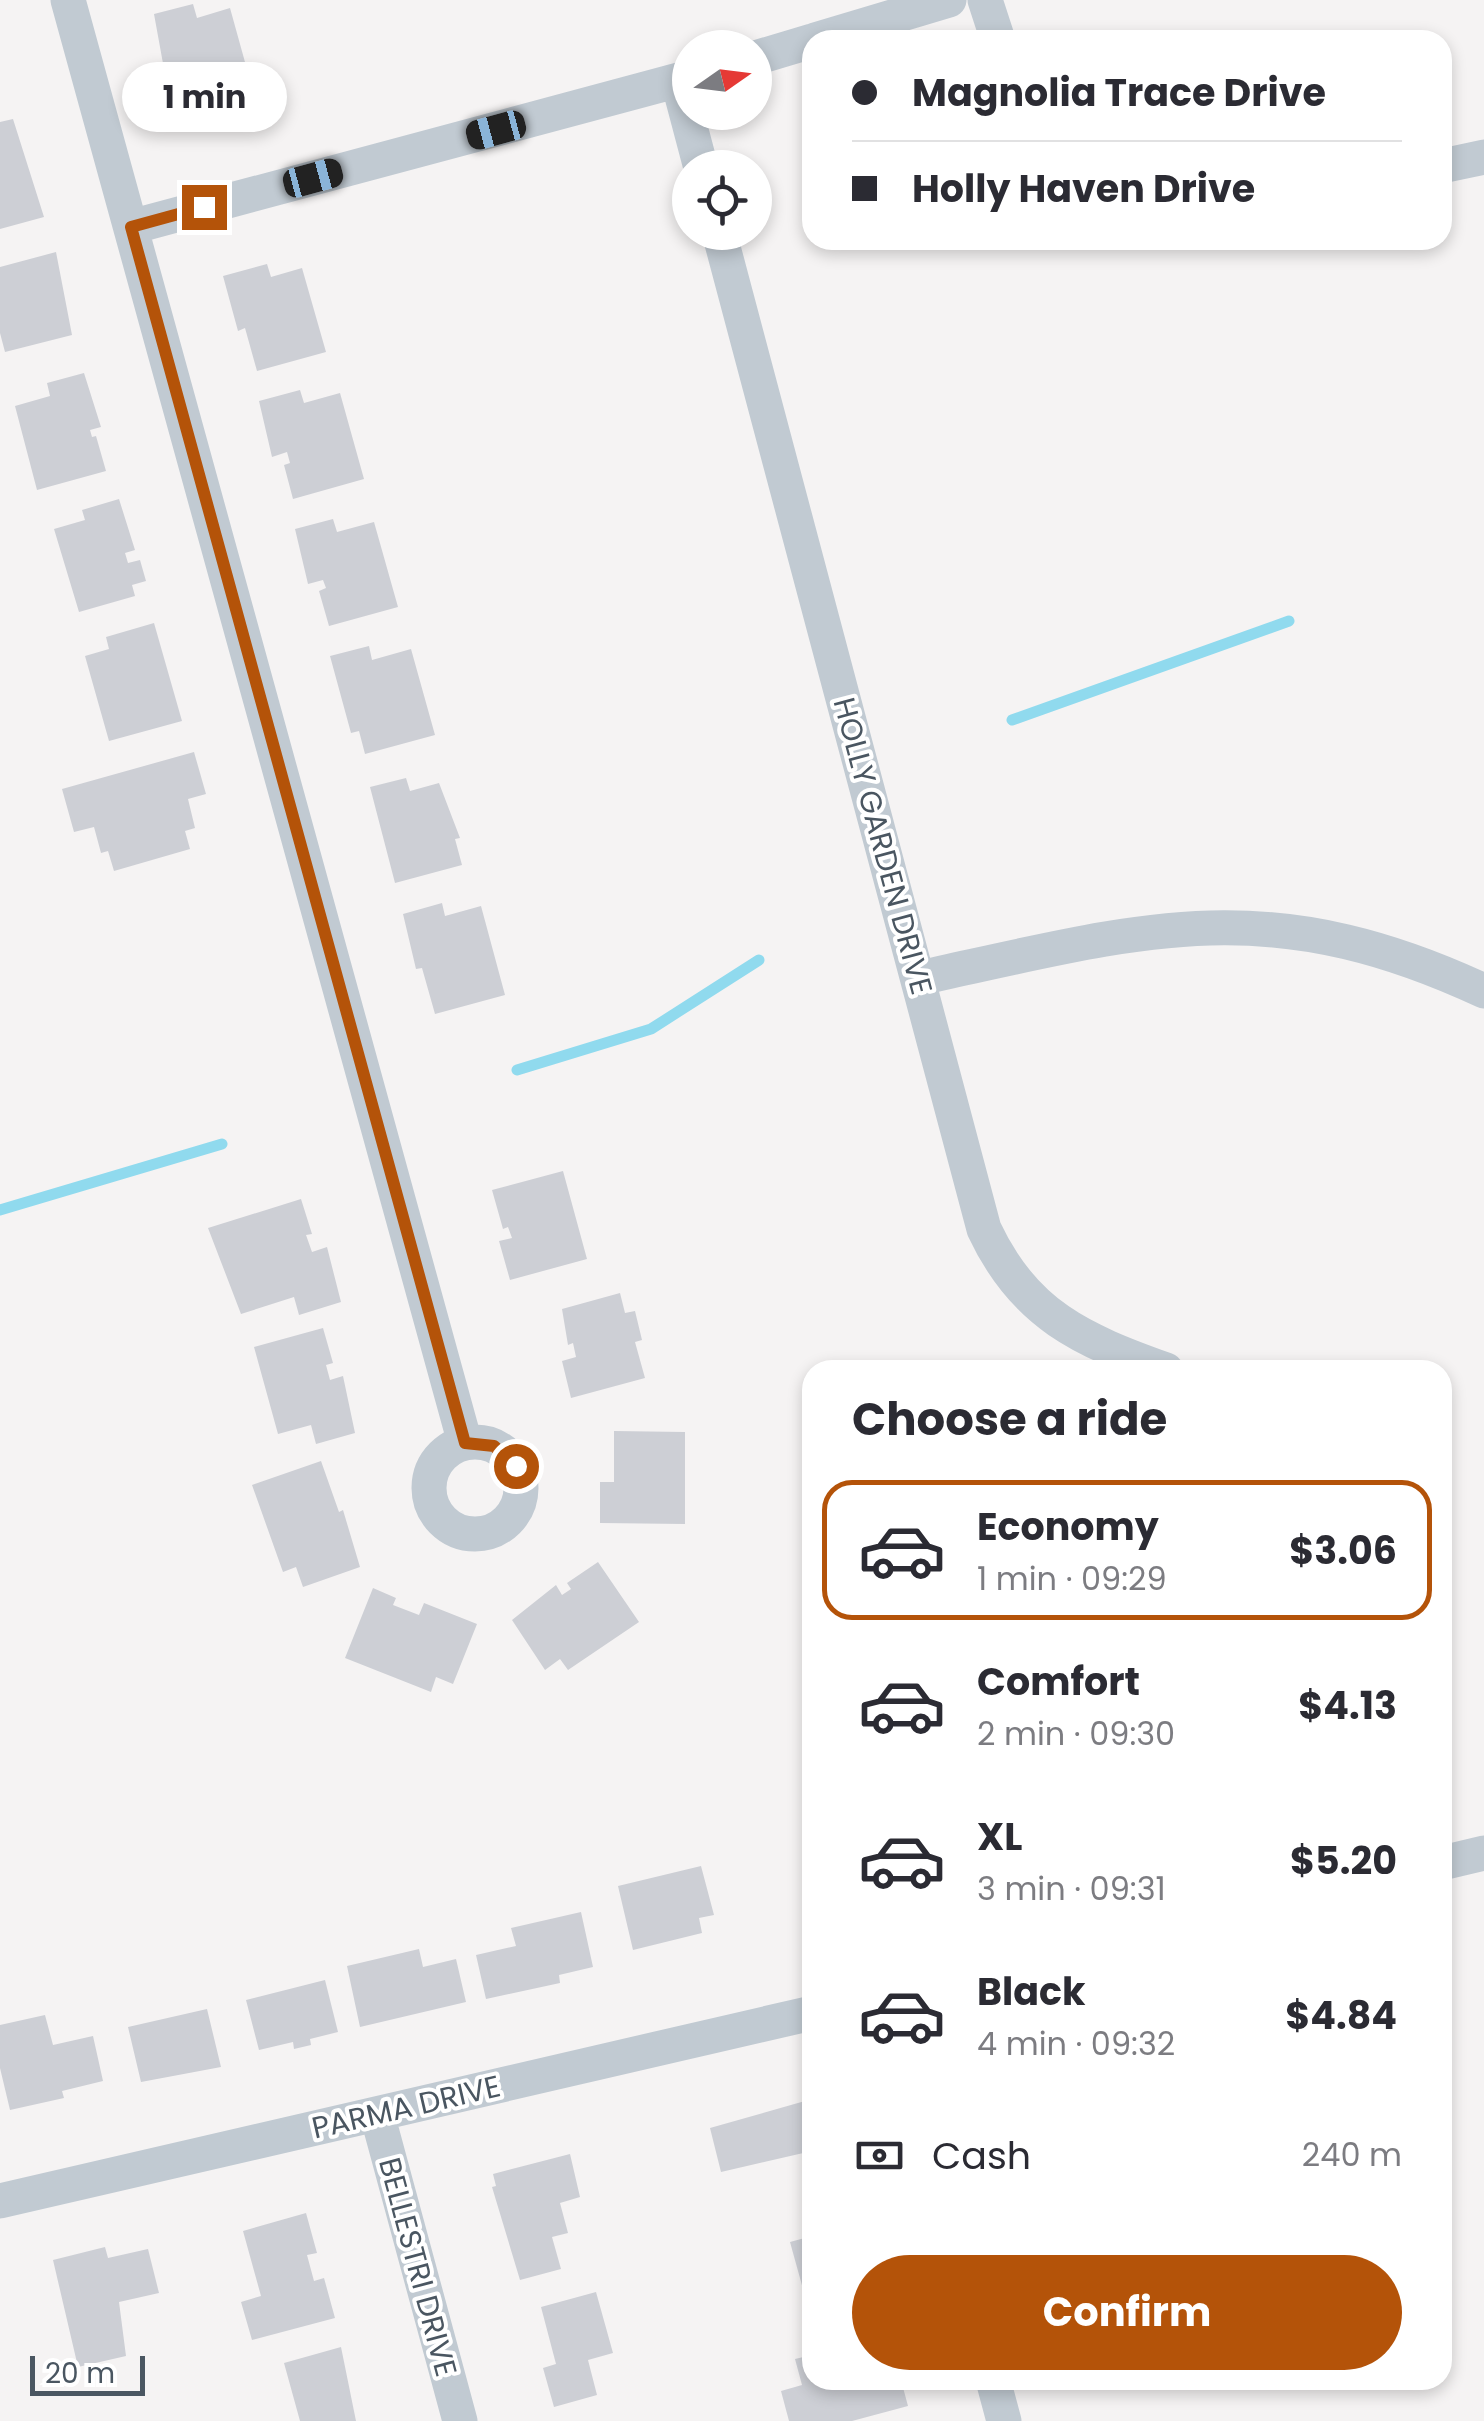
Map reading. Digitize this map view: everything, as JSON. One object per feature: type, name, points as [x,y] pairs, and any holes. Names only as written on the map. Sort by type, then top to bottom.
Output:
[{"type":"street","points":[[68,0],[465,1443]]},
{"type":"street","points":[[848,30],[949,0]]},
{"type":"street","points":[[985,0],[995,30]]},
{"type":"street","points":[[772,53],[802,44]]},
{"type":"street","points":[[131,227],[672,82]]},
{"type":"street","points":[[1452,164],[1484,157]]},
{"type":"street","name":"HOLLY GARDEN DRIVE","points":[[724,250],[984,1230],[1000,1264],[1063,1327],[1138,1360]]},
{"type":"street","points":[[919,978],[1142,930],[1241,925],[1366,944],[1429,965],[1484,990]]},
{"type":"street","points":[[1452,1861],[1484,1853]]},
{"type":"street","name":"PARMA DRIVE","points":[[0,2201],[802,2014]]},
{"type":"street","name":"BELLESTRI DRIVE","points":[[378,2114],[460,2421]]},
{"type":"street","points":[[996,2390],[1004,2421]]},
{"type":"building","points":[[193,4],[197,18],[230,8],[253,91],[186,110],[178,82],[186,80],[182,64],[164,69],[154,14]]},
{"type":"building","points":[[13,119],[44,217],[0,229],[0,122]]},
{"type":"building","points":[[56,252],[72,335],[5,352],[0,333],[0,267]]},
{"type":"building","points":[[267,264],[271,277],[302,268],[326,352],[257,371],[245,328],[238,331],[223,276]]},
{"type":"building","points":[[84,373],[101,427],[90,430],[92,437],[96,436],[106,471],[37,490],[15,406],[50,396],[47,383]]},
{"type":"building","points":[[300,390],[304,403],[340,393],[364,479],[293,499],[284,465],[290,463],[287,452],[272,457],[259,401]]},
{"type":"building","points":[[119,499],[135,550],[125,553],[128,563],[140,560],[146,581],[132,585],[135,596],[79,612],[54,529],[85,520],[82,510]]},
{"type":"building","points":[[333,519],[337,532],[374,522],[398,607],[329,626],[319,591],[326,588],[323,580],[308,584],[295,529]]},
{"type":"building","points":[[154,623],[182,721],[109,741],[85,656],[109,649],[106,637]]},
{"type":"building","points":[[369,646],[372,660],[411,649],[435,735],[365,754],[359,731],[351,733],[330,656]]},
{"type":"building","points":[[194,752],[206,794],[188,799],[195,828],[185,831],[190,849],[114,871],[108,851],[101,853],[94,827],[74,832],[62,789]]},
{"type":"building","points":[[406,778],[410,791],[439,783],[460,838],[455,839],[462,865],[395,883],[370,787]]},
{"type":"building","points":[[442,903],[445,916],[481,906],[505,995],[435,1014],[422,968],[416,969],[403,914]]},
{"type":"building","points":[[563,1171],[587,1259],[510,1280],[499,1241],[512,1238],[508,1227],[503,1229],[492,1190]]},
{"type":"building","points":[[301,1199],[312,1234],[306,1235],[312,1252],[327,1247],[341,1302],[299,1315],[294,1297],[241,1314],[208,1228]]},
{"type":"building","points":[[620,1293],[625,1313],[635,1311],[642,1340],[635,1342],[645,1378],[571,1398],[562,1361],[576,1357],[573,1343],[568,1345],[562,1309]]},
{"type":"building","points":[[323,1328],[333,1363],[326,1365],[330,1380],[343,1376],[355,1433],[316,1444],[311,1425],[278,1434],[254,1347]]},
{"type":"building","points":[[614,1431],[685,1432],[685,1524],[600,1523],[600,1482],[614,1482]]},
{"type":"building","points":[[321,1461],[339,1512],[343,1510],[360,1567],[303,1587],[296,1567],[283,1572],[252,1485]]},
{"type":"building","points":[[598,1562],[639,1622],[568,1670],[560,1659],[545,1670],[512,1620],[556,1585],[562,1595],[571,1589],[567,1583]]},
{"type":"building","points":[[373,1588],[396,1598],[393,1605],[419,1615],[424,1603],[477,1624],[453,1684],[436,1677],[431,1692],[345,1658]]},
{"type":"building","points":[[701,1866],[714,1915],[699,1918],[702,1933],[633,1950],[618,1886]]},
{"type":"building","points":[[581,1912],[593,1967],[559,1975],[560,1983],[486,1999],[476,1955],[516,1946],[511,1928]]},
{"type":"building","points":[[419,1949],[423,1967],[456,1959],[466,2002],[360,2027],[347,1966]]},
{"type":"building","points":[[325,1980],[338,2032],[310,2039],[311,2045],[294,2049],[293,2042],[259,2050],[246,2000]]},
{"type":"building","points":[[207,2009],[221,2067],[141,2082],[128,2027]]},
{"type":"building","points":[[45,2015],[53,2045],[93,2036],[103,2081],[62,2091],[64,2098],[10,2110],[0,2068],[0,2025]]},
{"type":"building","points":[[802,2102],[802,2153],[721,2172],[710,2128]]},
{"type":"building","points":[[570,2154],[580,2197],[560,2203],[568,2233],[552,2237],[561,2269],[520,2280],[492,2187],[496,2186],[493,2174]]},
{"type":"building","points":[[306,2213],[317,2253],[307,2255],[314,2281],[324,2278],[335,2318],[252,2340],[241,2302],[261,2296],[243,2231]]},
{"type":"building","points":[[802,2239],[802,2285],[790,2242]]},
{"type":"building","points":[[105,2247],[108,2258],[148,2249],[159,2293],[119,2302],[126,2356],[78,2367],[53,2260]]},
{"type":"building","points":[[596,2292],[613,2353],[588,2360],[597,2395],[554,2407],[543,2368],[556,2364],[541,2307]]},
{"type":"building","points":[[341,2347],[356,2421],[300,2421],[284,2363]]},
{"type":"building","points":[[802,2357],[802,2385],[795,2359]]},
{"type":"building","points":[[802,2385],[802,2390],[904,2390],[908,2406],[852,2421],[789,2421],[781,2391]]},
{"type":"waterway","points":[[1012,720],[1289,621]]},
{"type":"waterway","points":[[517,1070],[651,1029],[759,960]]},
{"type":"waterway","points":[[0,1210],[222,1144]]},
{"type":"route","points":[[204,207],[131,227],[465,1443],[494,1446],[516,1466]]}]
